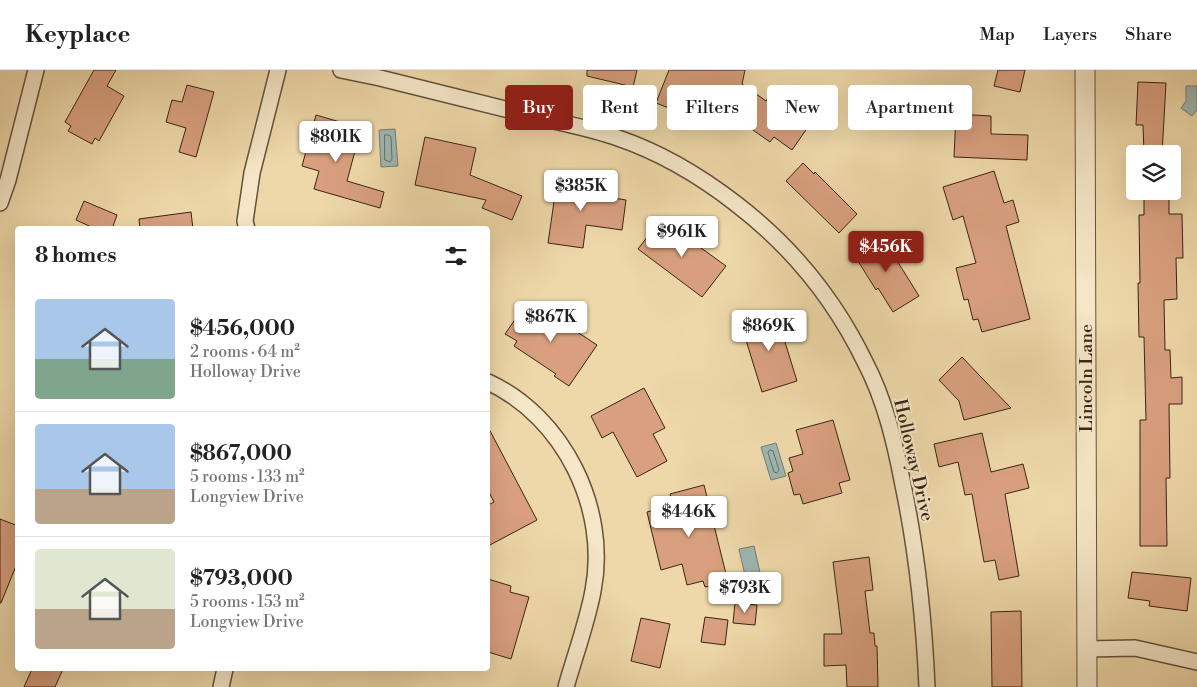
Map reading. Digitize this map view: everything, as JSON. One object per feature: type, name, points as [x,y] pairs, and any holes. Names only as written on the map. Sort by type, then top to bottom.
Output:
[{"type":"street","points":[[0,203],[8,180],[36,70]]},
{"type":"street","points":[[246,226],[245,221],[252,174],[278,70]]},
{"type":"street","name":"Holloway Drive","points":[[341,70],[380,78],[618,138],[666,160],[714,187],[753,217],[787,249],[818,285],[848,329],[866,363],[882,402],[898,456],[911,522],[921,597],[926,687]]},
{"type":"street","name":"Lincoln Lane","points":[[1084,70],[1087,687]]},
{"type":"street","points":[[490,383],[502,388],[536,415],[558,440],[577,472],[592,515],[596,554],[593,591],[566,687]]},
{"type":"street","points":[[1087,649],[1135,648],[1197,662]]},
{"type":"street","points":[[221,687],[225,671]]},
{"type":"water","points":[[1186,86],[1197,86],[1197,110],[1192,116],[1181,108],[1186,101]]},
{"type":"water","points":[[395,129],[398,166],[381,167],[379,130]]},
{"type":"water","points":[[776,443],[786,476],[771,480],[761,447]]},
{"type":"water","points":[[754,546],[761,577],[746,580],[739,549]]},
{"type":"building","points":[[94,70],[116,70],[107,86],[124,96],[99,141],[95,138],[92,144],[68,131],[71,126],[65,122]]},
{"type":"building","points":[[587,70],[637,70],[633,85],[625,85],[587,76]]},
{"type":"building","points":[[669,70],[745,70],[742,84],[743,85],[667,85],[667,107],[657,103]]},
{"type":"building","points":[[998,70],[1025,70],[1020,92],[994,86]]},
{"type":"building","points":[[1138,82],[1166,83],[1163,145],[1144,145],[1143,125],[1136,125]]},
{"type":"building","points":[[187,85],[214,92],[196,157],[179,152],[186,128],[166,122],[172,100],[182,102]]},
{"type":"building","points":[[757,95],[766,101],[767,100],[767,130],[806,130],[792,150],[774,137],[770,142],[753,130],[757,130]]},
{"type":"building","points":[[316,115],[347,124],[340,147],[355,151],[347,181],[384,192],[380,208],[314,189],[319,171],[302,166]]},
{"type":"building","points":[[972,115],[991,116],[991,134],[1028,135],[1027,160],[954,157],[955,130],[972,130]]},
{"type":"building","points":[[425,137],[476,148],[470,175],[522,196],[512,220],[482,208],[486,200],[415,185]]},
{"type":"building","points":[[803,163],[814,174],[815,172],[857,214],[839,233],[786,181]]},
{"type":"building","points":[[994,171],[1004,203],[1013,200],[1019,222],[1006,226],[1030,319],[982,332],[978,319],[973,320],[968,299],[964,300],[956,268],[976,263],[963,216],[953,220],[943,187]]},
{"type":"building","points":[[558,174],[590,179],[588,194],[626,200],[622,230],[586,225],[583,248],[548,243]]},
{"type":"building","points":[[1144,200],[1169,200],[1169,214],[1182,214],[1183,258],[1176,258],[1177,299],[1164,300],[1165,350],[1170,350],[1171,378],[1182,377],[1182,404],[1169,404],[1170,478],[1166,478],[1167,546],[1140,546],[1140,420],[1146,420],[1144,337],[1139,337],[1138,283],[1140,283],[1139,215],[1144,215]]},
{"type":"building","points":[[84,201],[117,215],[113,226],[89,226],[76,220]]},
{"type":"building","points":[[191,212],[193,226],[140,226],[139,219]]},
{"type":"building","points":[[661,219],[726,266],[702,297],[638,249]]},
{"type":"building","points":[[881,235],[919,296],[893,312],[878,288],[876,290],[853,253]]},
{"type":"building","points":[[525,305],[540,316],[544,310],[597,345],[569,386],[554,376],[556,374],[514,346],[517,341],[505,334]]},
{"type":"building","points":[[776,313],[797,381],[762,392],[741,324]]},
{"type":"building","points":[[962,357],[1011,408],[964,420],[959,401],[939,380]]},
{"type":"building","points":[[644,388],[665,428],[653,434],[667,461],[637,477],[613,432],[602,438],[591,416]]},
{"type":"building","points":[[833,420],[850,480],[839,483],[842,493],[803,504],[800,494],[794,495],[788,473],[793,471],[789,458],[803,454],[796,430]]},
{"type":"building","points":[[490,431],[537,520],[490,545],[490,504],[494,502],[490,494]]},
{"type":"building","points":[[982,433],[991,472],[1023,464],[1029,488],[1005,494],[1019,576],[999,580],[995,560],[984,562],[972,494],[965,495],[958,462],[939,467],[934,444]]},
{"type":"building","points":[[704,485],[728,582],[705,587],[703,581],[687,585],[682,564],[661,570],[647,512],[673,505],[670,494]]},
{"type":"building","points":[[0,519],[15,525],[15,568],[0,603]]},
{"type":"building","points":[[869,557],[873,590],[865,591],[870,633],[874,633],[875,646],[877,646],[878,687],[847,687],[846,665],[824,666],[824,634],[842,634],[833,562]]},
{"type":"building","points":[[1132,572],[1191,578],[1187,611],[1149,606],[1150,601],[1128,598]]},
{"type":"building","points":[[490,580],[511,586],[510,592],[529,597],[511,659],[490,653]]},
{"type":"building","points":[[735,603],[757,605],[755,625],[733,623]]},
{"type":"building","points":[[1021,611],[1022,687],[992,687],[991,612]]},
{"type":"building","points":[[705,617],[728,620],[725,645],[701,642]]},
{"type":"building","points":[[641,618],[670,624],[660,668],[631,661]]},
{"type":"building","points":[[31,671],[62,671],[55,687],[24,687]]}]
